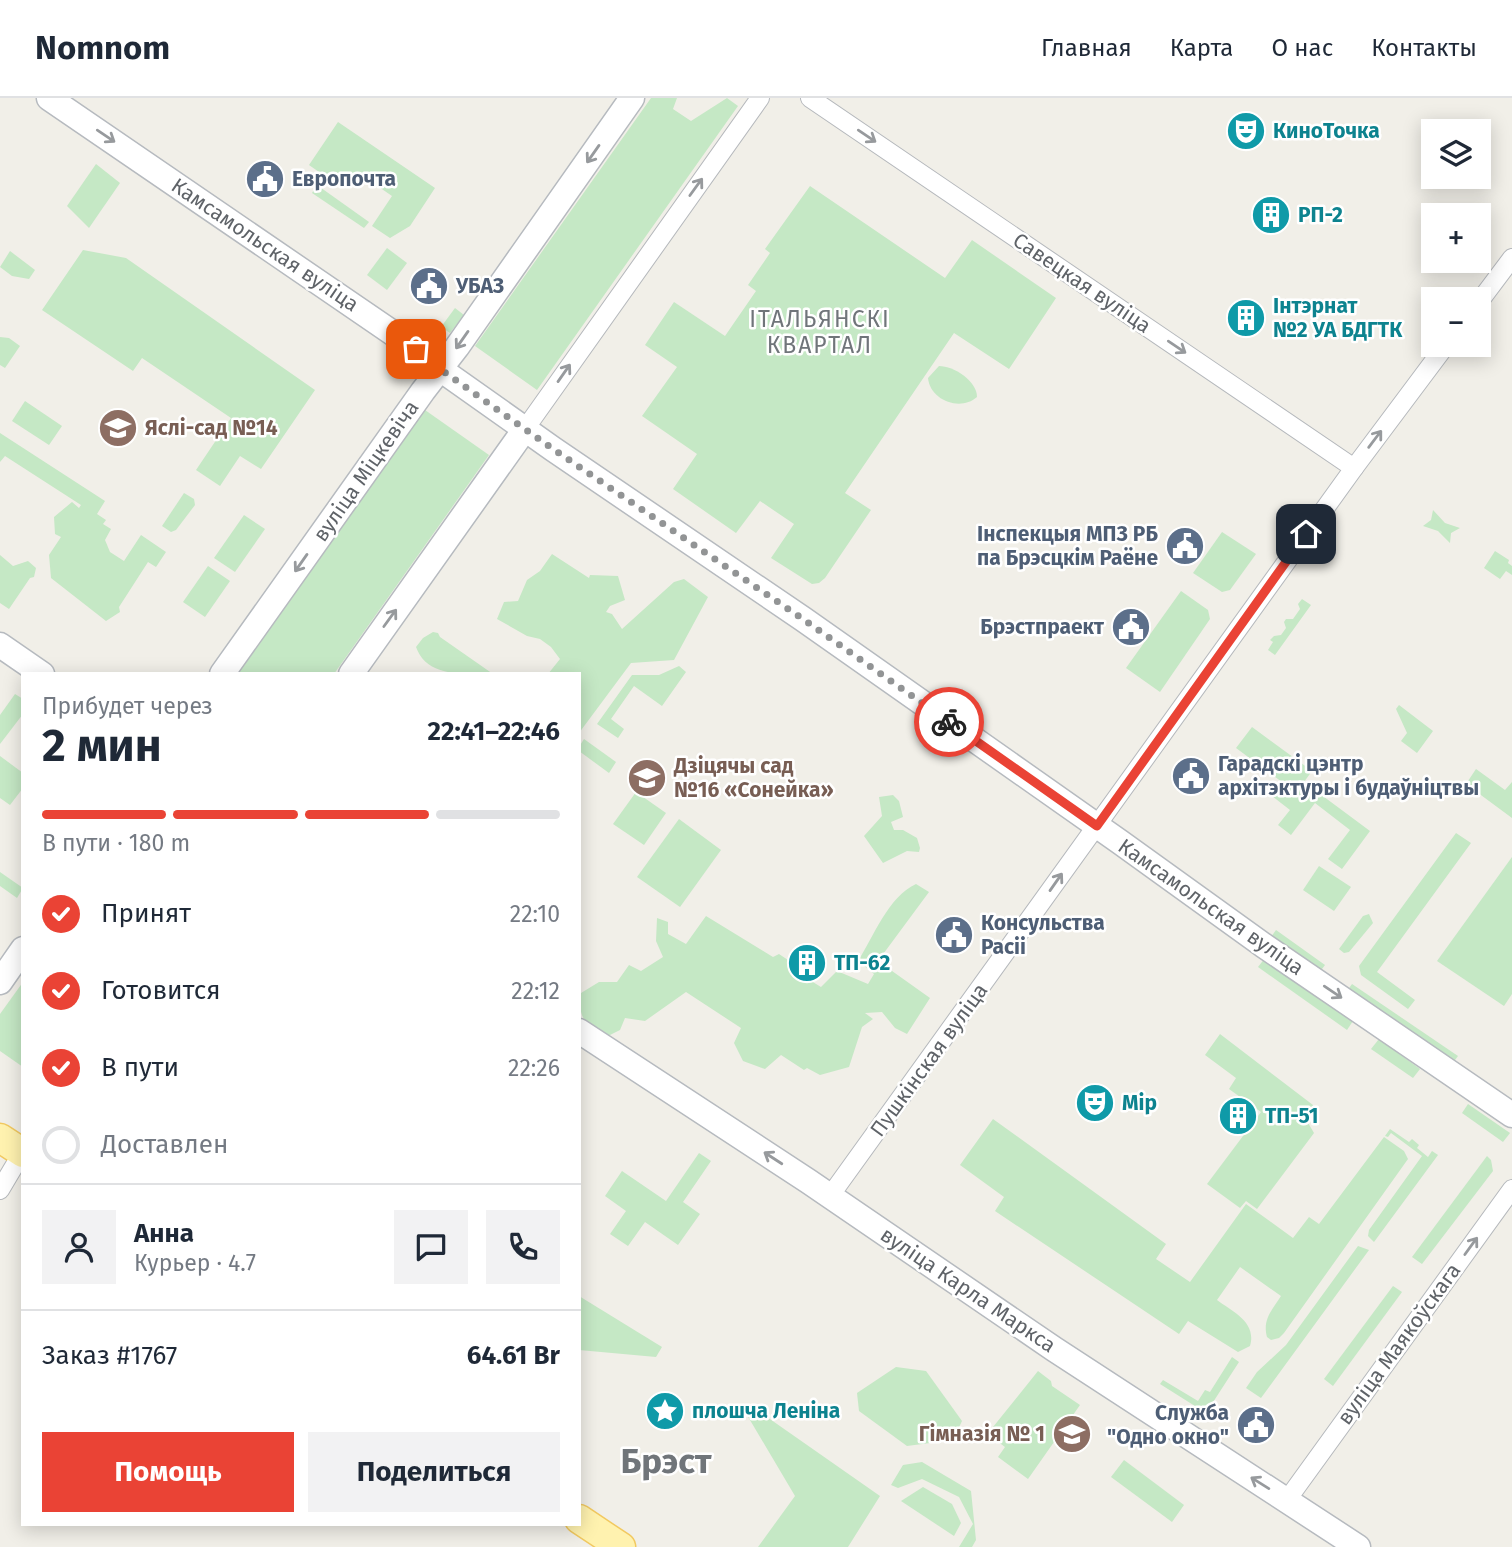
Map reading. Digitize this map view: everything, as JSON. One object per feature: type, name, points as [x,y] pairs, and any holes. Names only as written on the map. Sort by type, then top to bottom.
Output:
[{"type":"main road","name":"Камсамольская вуліца","points":[[49,98],[416,349],[525,429],[803,619],[1263,945],[1512,1115]]},
{"type":"main road","name":"вуліца Міцкевіча","points":[[223,672],[632,98]]},
{"type":"main road","points":[[352,672],[525,429]]},
{"type":"main road","points":[[0,645],[40,672]]},
{"type":"main road","points":[[0,982],[21,952]]},
{"type":"main road","name":"вуліца Карла Маркса","points":[[581,1032],[830,1196],[1046,1344],[1358,1547]]},
{"type":"main road","points":[[581,1520],[621,1547]]},
{"type":"street","points":[[525,429],[760,98]]},
{"type":"street","name":"Савецкая вуліца","points":[[810,98],[1354,468]]},
{"type":"street","points":[[1490,287],[1512,258]]},
{"type":"street","name":"Пушкінская вуліца","points":[[830,1196],[1354,468],[1437,357]]},
{"type":"street","points":[[0,1190],[17,1149]]},
{"type":"street","name":"вуліца Маякоўскага","points":[[1287,1500],[1512,1189]]},
{"type":"green space","points":[[651,98],[677,98],[673,109],[691,121],[727,98],[738,106],[537,390],[475,346]]},
{"type":"green space","points":[[338,122],[435,188],[410,226],[390,238],[372,226],[392,196],[363,176],[342,188],[309,165]]},
{"type":"green space","points":[[96,164],[120,183],[89,228],[67,206]]},
{"type":"green space","points":[[317,185],[369,222],[364,228],[312,193]]},
{"type":"green space","points":[[810,186],[945,278],[972,240],[1056,298],[1009,369],[954,333],[845,493],[871,510],[825,578],[812,584],[771,558],[794,524],[760,501],[736,533],[673,489],[697,454],[642,416],[677,367],[645,345],[674,302],[725,336],[756,291],[748,285],[770,253],[765,249]]},
{"type":"green space","points":[[387,248],[407,263],[387,290],[367,275]]},
{"type":"green space","points":[[83,250],[126,258],[315,390],[261,469],[240,456],[220,486],[196,470],[231,418],[142,358],[133,371],[42,310]]},
{"type":"green space","points":[[10,251],[35,270],[29,279],[12,276],[0,267]]},
{"type":"green space","points":[[455,308],[464,315],[450,333],[441,327]]},
{"type":"green space","points":[[0,337],[9,338],[20,346],[5,368],[0,365]]},
{"type":"green space","points":[[939,366],[951,369],[969,380],[977,397],[962,403],[940,398],[930,386],[928,378]]},
{"type":"green space","points":[[25,401],[62,426],[49,445],[12,421]]},
{"type":"green space","points":[[425,410],[489,455],[335,672],[239,672]]},
{"type":"green space","points":[[0,433],[105,501],[97,514],[106,520],[103,524],[111,529],[105,540],[110,552],[124,561],[141,535],[166,552],[156,567],[148,562],[119,607],[120,612],[106,621],[51,578],[49,555],[61,537],[55,534],[54,517],[72,502],[79,508],[81,505],[5,456],[0,462]]},
{"type":"green space","points":[[184,493],[194,499],[195,505],[176,530],[171,532],[162,526]]},
{"type":"green space","points":[[1433,510],[1445,523],[1460,528],[1451,533],[1450,543],[1438,531],[1423,526],[1431,520]]},
{"type":"green space","points":[[244,515],[265,529],[235,572],[214,558]]},
{"type":"green space","points":[[1222,532],[1256,554],[1230,590],[1222,592],[1193,573]]},
{"type":"green space","points":[[1495,551],[1509,560],[1512,575],[1506,571],[1500,579],[1484,568]]},
{"type":"green space","points":[[552,554],[589,578],[590,575],[618,576],[625,600],[610,606],[606,612],[612,614],[622,629],[674,582],[684,579],[708,597],[674,660],[631,663],[581,730],[581,672],[550,672],[560,659],[551,647],[497,619],[504,602],[518,601],[527,580],[540,571]]},
{"type":"green space","points":[[0,555],[13,566],[28,561],[36,568],[34,577],[30,578],[9,609],[0,603]]},
{"type":"green space","points":[[208,566],[230,581],[205,617],[183,602]]},
{"type":"green space","points":[[1181,591],[1208,610],[1210,619],[1160,692],[1126,668]]},
{"type":"green space","points":[[1302,599],[1311,605],[1275,655],[1268,650],[1273,642],[1270,640],[1281,635],[1286,628],[1284,622],[1286,619],[1293,619],[1300,609],[1298,604]]},
{"type":"green space","points":[[433,632],[438,633],[490,672],[448,672],[438,669],[421,657],[416,647],[423,638]]},
{"type":"green space","points":[[679,666],[686,672],[662,706],[634,686],[611,719],[624,729],[618,738],[597,724],[632,675],[659,675]]},
{"type":"green space","points":[[15,694],[21,698],[21,717],[0,744],[0,715]]},
{"type":"green space","points":[[1399,705],[1433,731],[1417,753],[1401,741],[1407,733],[1396,709]]},
{"type":"green space","points":[[1252,727],[1312,771],[1304,782],[1370,831],[1342,869],[1328,859],[1350,830],[1315,803],[1291,835],[1278,825],[1290,810],[1272,796],[1282,782],[1236,748]]},
{"type":"green space","points":[[584,739],[616,762],[609,773],[581,752]]},
{"type":"green space","points":[[0,756],[21,772],[21,791],[10,805],[0,798]]},
{"type":"green space","points":[[1476,769],[1505,790],[1512,782],[1512,818],[1466,784]]},
{"type":"green space","points":[[636,792],[666,813],[644,845],[613,824]]},
{"type":"green space","points":[[893,795],[899,801],[903,817],[891,822],[894,830],[903,830],[917,838],[920,848],[919,852],[907,851],[883,863],[864,836],[882,816],[879,797]]},
{"type":"green space","points":[[679,819],[721,850],[680,907],[637,877]]},
{"type":"green space","points":[[1456,833],[1471,843],[1377,972],[1415,1000],[1408,1009],[1361,975],[1359,966]]},
{"type":"green space","points":[[1512,857],[1512,994],[1504,1006],[1437,961]]},
{"type":"green space","points":[[1319,866],[1351,887],[1334,911],[1303,890]]},
{"type":"green space","points":[[0,872],[21,887],[21,891],[17,898],[0,886]]},
{"type":"green space","points":[[916,884],[929,892],[878,961],[930,998],[907,1034],[895,1028],[882,1012],[865,1013],[873,1019],[862,1027],[849,1067],[820,1075],[807,1068],[804,1070],[781,1055],[765,1069],[743,1061],[734,1043],[741,1028],[686,992],[645,1021],[625,1018],[620,1030],[608,1036],[582,1016],[581,993],[599,982],[617,982],[629,965],[641,971],[663,957],[656,941],[657,918],[668,922],[668,934],[686,944],[706,916],[773,957],[779,954],[788,960],[790,968],[821,987],[837,971],[868,984],[874,974],[858,961],[890,907],[906,890]]},
{"type":"green space","points":[[1369,914],[1373,923],[1349,952],[1344,953],[1339,949],[1363,916]]},
{"type":"green space","points":[[1276,930],[1325,965],[1319,973],[1271,937]]},
{"type":"green space","points":[[1265,958],[1353,1021],[1347,1030],[1258,967]]},
{"type":"green space","points":[[1352,984],[1458,1056],[1452,1064],[1347,991]]},
{"type":"green space","points":[[21,985],[21,1066],[0,1051],[0,1014]]},
{"type":"green space","points":[[1220,1034],[1313,1105],[1307,1121],[1314,1133],[1257,1209],[1246,1201],[1240,1208],[1207,1184],[1261,1112],[1229,1089],[1236,1078],[1205,1055]]},
{"type":"green space","points":[[1379,1039],[1420,1069],[1413,1078],[1371,1049]]},
{"type":"green space","points":[[1468,1104],[1510,1133],[1503,1142],[1462,1113]]},
{"type":"green space","points":[[993,1119],[1166,1244],[1156,1259],[1190,1282],[1246,1204],[1293,1238],[1309,1217],[1319,1224],[1384,1137],[1404,1151],[1408,1159],[1279,1338],[1271,1340],[1267,1337],[1266,1325],[1281,1296],[1240,1267],[1217,1300],[1242,1318],[1250,1330],[1250,1346],[1238,1352],[1188,1321],[1179,1334],[995,1211],[1004,1197],[960,1165]]},
{"type":"green space","points":[[1390,1129],[1409,1142],[1412,1139],[1419,1145],[1417,1148],[1428,1157],[1432,1151],[1438,1155],[1374,1242],[1368,1236],[1369,1230],[1422,1156],[1391,1133],[1388,1137],[1385,1136]]},
{"type":"green space","points":[[699,1153],[711,1161],[683,1202],[700,1214],[678,1245],[645,1222],[628,1246],[610,1234],[626,1211],[605,1196],[622,1171],[666,1201]]},
{"type":"green space","points":[[1487,1156],[1491,1160],[1493,1171],[1422,1264],[1412,1257]]},
{"type":"green space","points":[[1358,1246],[1369,1250],[1261,1398],[1246,1388],[1257,1372],[1286,1345]]},
{"type":"green space","points":[[1393,1286],[1402,1292],[1333,1386],[1324,1379]]},
{"type":"green space","points":[[581,1297],[662,1347],[656,1357],[581,1350]]},
{"type":"green space","points":[[1232,1357],[1239,1362],[1206,1413],[1160,1384],[1163,1380],[1198,1401],[1205,1390],[1210,1392]]},
{"type":"green space","points":[[896,1367],[926,1371],[962,1421],[953,1440],[907,1446],[859,1411],[857,1393]]},
{"type":"green space","points":[[1038,1371],[1051,1381],[1052,1386],[1080,1405],[1028,1479],[998,1457],[1005,1447],[993,1438],[993,1427]]},
{"type":"green space","points":[[754,1408],[880,1496],[848,1547],[758,1547],[795,1496],[747,1415]]},
{"type":"green space","points":[[1124,1460],[1184,1505],[1172,1522],[1111,1477]]},
{"type":"green space","points":[[922,1462],[971,1491],[976,1540],[972,1547],[959,1547],[973,1524],[959,1497],[922,1479],[898,1488],[891,1485],[903,1465]]},
{"type":"green space","points":[[923,1487],[952,1504],[961,1523],[954,1536],[901,1501]]},
{"type":"way so far","points":[[416,349],[553,449],[657,518],[949,722]]},
{"type":"place","name":"КиноТочка","points":[[1246,131]]},
{"type":"place","name":"Европочта","points":[[265,179]]},
{"type":"place","name":"РП-2","points":[[1271,215]]},
{"type":"place","name":"УБАЗ","points":[[429,286]]},
{"type":"place","name":"Інтэрнат №2 УА БДГТК","points":[[1246,318]]},
{"type":"place","name":"Яслі-сад №14","points":[[118,428]]},
{"type":"place","name":"Інспекцыя МПЗ РБ па Брэсцкім Раёне","points":[[1185,546]]},
{"type":"place","name":"Брэстпраект","points":[[1131,627]]},
{"type":"place","name":"Гарадскі цэнтр архітэктуры і будаўніцтвы","points":[[1191,776]]},
{"type":"place","name":"Дзіцячы сад №16 «Сонейка»","points":[[647,778]]},
{"type":"place","name":"Консульства Расіі","points":[[954,935]]},
{"type":"place","name":"ТП-62","points":[[807,963]]},
{"type":"place","name":"Мір","points":[[1095,1103]]},
{"type":"place","name":"ТП-51","points":[[1238,1116]]},
{"type":"place","name":"плошча Леніна","points":[[665,1411]]},
{"type":"place","name":"Служба \"Одно окно\"","points":[[1256,1425]]},
{"type":"place","name":"Гімназія № 1","points":[[1072,1434]]},
{"type":"district","name":"ІТАЛЬЯНСКІ КВАРТАЛ","points":[[820,332]]},
{"type":"district","name":"Брэст","points":[[666,1461]]},
{"type":"route","points":[[949,722],[1097,826],[1306,534]]}]
